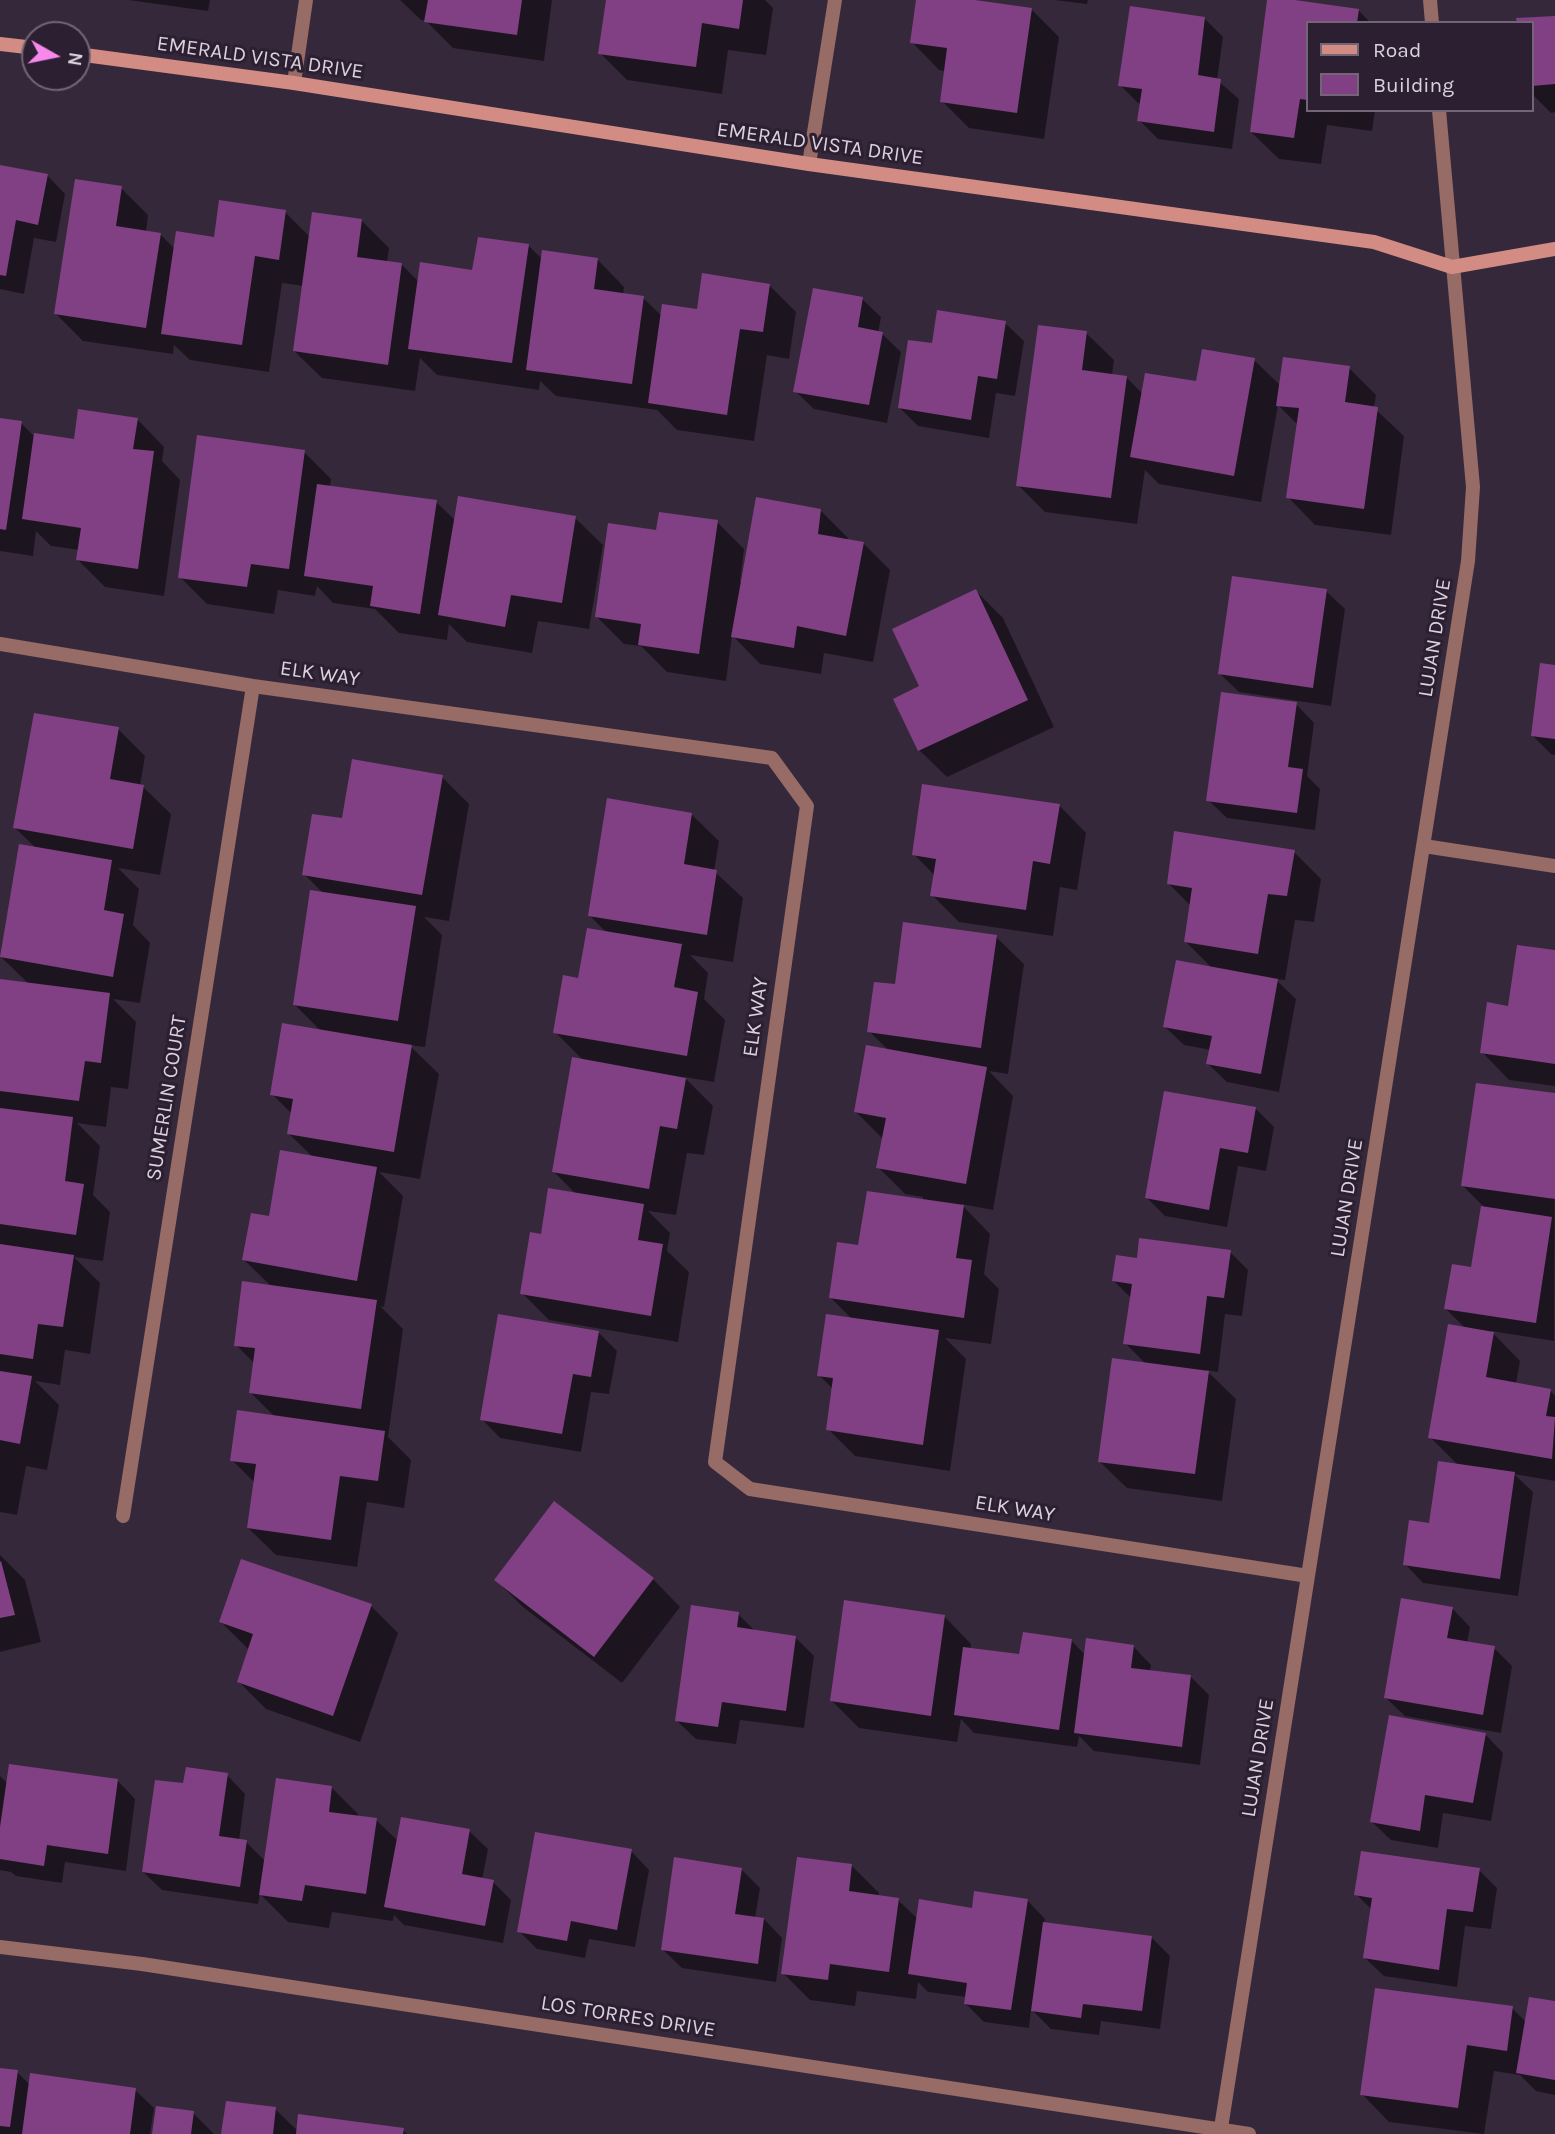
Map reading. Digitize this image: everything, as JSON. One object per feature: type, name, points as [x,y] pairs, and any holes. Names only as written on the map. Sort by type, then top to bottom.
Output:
[{"type":"street","points":[[294,83],[306,0]]},
{"type":"street","points":[[809,164],[835,0]]},
{"type":"street","points":[[1430,0],[1432,21]]},
{"type":"street","points":[[0,44],[21,46]]},
{"type":"street","name":"EMERALD VISTA DRIVE","points":[[91,56],[294,83],[809,164],[1374,242],[1452,267],[1555,249]]},
{"type":"street","name":"LUJAN DRIVE","points":[[1220,2132],[1468,561],[1473,487],[1439,112]]},
{"type":"street","name":"ELK WAY","points":[[0,644],[253,686],[772,758],[807,806],[715,1462],[750,1489],[1308,1576]]},
{"type":"street","name":"SUMERLIN COURT","points":[[123,1516],[253,686]]},
{"type":"street","points":[[1424,846],[1555,866]]},
{"type":"street","name":"LOS TORRES DRIVE","points":[[0,1947],[142,1964],[1220,2132],[1249,2134]]},
{"type":"building","points":[[428,0],[522,0],[517,35],[424,22]]},
{"type":"building","points":[[606,0],[743,0],[739,29],[702,23],[696,67],[598,54]]},
{"type":"building","points":[[916,0],[975,0],[1032,8],[1017,113],[940,102],[947,48],[910,43]]},
{"type":"building","points":[[1267,0],[1295,0],[1359,9],[1357,21],[1306,21],[1306,100],[1300,99],[1294,138],[1250,132]]},
{"type":"building","points":[[1130,6],[1205,17],[1198,75],[1221,79],[1214,132],[1137,121],[1142,89],[1118,86]]},
{"type":"building","points":[[1555,16],[1555,84],[1534,86],[1534,21],[1517,21],[1516,18]]},
{"type":"building","points":[[0,165],[48,174],[38,225],[16,220],[6,276],[0,275]]},
{"type":"building","points":[[75,179],[122,186],[116,226],[161,233],[146,328],[54,314]]},
{"type":"building","points":[[219,200],[286,210],[279,260],[255,256],[242,345],[161,334],[176,231],[214,237]]},
{"type":"building","points":[[312,212],[362,219],[357,257],[402,263],[388,365],[293,351]]},
{"type":"building","points":[[478,237],[529,244],[512,363],[408,349],[420,262],[472,270]]},
{"type":"building","points":[[542,250],[598,258],[594,289],[644,296],[632,384],[526,370]]},
{"type":"building","points":[[702,273],[770,284],[763,332],[740,329],[727,415],[648,403],[662,304],[697,309]]},
{"type":"building","points":[[813,288],[863,297],[858,327],[883,332],[869,405],[793,392]]},
{"type":"building","points":[[937,310],[1006,321],[997,379],[978,376],[971,420],[898,408],[908,340],[932,343]]},
{"type":"building","points":[[1038,325],[1087,331],[1082,370],[1127,376],[1111,498],[1016,486]]},
{"type":"building","points":[[1202,349],[1255,358],[1234,476],[1130,457],[1145,373],[1196,381]]},
{"type":"building","points":[[1283,357],[1350,366],[1345,402],[1378,407],[1364,509],[1286,498],[1299,408],[1276,406]]},
{"type":"building","points":[[78,409],[138,418],[133,449],[154,451],[138,569],[76,560],[81,528],[22,519],[34,433],[74,439]]},
{"type":"building","points":[[0,418],[22,421],[6,530],[0,529]]},
{"type":"building","points":[[197,435],[305,450],[289,569],[251,564],[247,587],[178,578]]},
{"type":"building","points":[[317,484],[437,500],[420,614],[370,606],[373,586],[304,576]]},
{"type":"building","points":[[458,496],[576,516],[562,603],[511,595],[505,627],[438,615]]},
{"type":"building","points":[[756,497],[821,509],[818,534],[864,542],[846,636],[797,626],[794,648],[731,637]]},
{"type":"building","points":[[659,512],[718,520],[699,654],[638,645],[641,624],[595,617],[608,523],[656,530]]},
{"type":"building","points":[[1232,576],[1327,589],[1313,688],[1218,674]]},
{"type":"building","points":[[976,589],[1028,700],[918,751],[893,699],[919,686],[892,629]]},
{"type":"building","points":[[1540,663],[1555,665],[1555,739],[1531,736]]},
{"type":"building","points":[[1221,692],[1297,702],[1288,767],[1303,769],[1297,813],[1206,801]]},
{"type":"building","points":[[34,713],[119,727],[110,779],[144,785],[133,849],[13,828]]},
{"type":"building","points":[[352,759],[443,775],[422,895],[302,875],[312,814],[342,818]]},
{"type":"building","points":[[922,784],[1060,804],[1050,864],[1033,861],[1026,910],[930,896],[936,859],[912,855]]},
{"type":"building","points":[[607,798],[692,813],[684,864],[717,870],[707,935],[588,916]]},
{"type":"building","points":[[1174,831],[1295,850],[1287,896],[1268,894],[1258,954],[1184,942],[1192,888],[1167,884]]},
{"type":"building","points":[[19,844],[112,860],[104,910],[124,914],[113,977],[0,957]]},
{"type":"building","points":[[310,890],[416,906],[398,1021],[293,1005]]},
{"type":"building","points":[[903,922],[997,935],[981,1048],[867,1032],[874,982],[895,984]]},
{"type":"building","points":[[587,928],[682,944],[674,987],[698,992],[687,1056],[553,1033],[563,975],[578,978]]},
{"type":"building","points":[[1517,945],[1555,950],[1555,1064],[1480,1053],[1487,1002],[1508,1006]]},
{"type":"building","points":[[1176,960],[1278,979],[1261,1074],[1206,1064],[1212,1036],[1163,1027]]},
{"type":"building","points":[[0,979],[110,993],[101,1063],[85,1061],[79,1101],[0,1091]]},
{"type":"building","points":[[282,1023],[412,1045],[394,1152],[287,1134],[293,1099],[270,1095]]},
{"type":"building","points":[[866,1045],[987,1067],[966,1184],[876,1168],[886,1118],[854,1112]]},
{"type":"building","points":[[572,1057],[686,1078],[677,1129],[660,1126],[649,1189],[552,1172]]},
{"type":"building","points":[[1476,1083],[1555,1093],[1555,1199],[1461,1186]]},
{"type":"building","points":[[1164,1091],[1256,1107],[1248,1153],[1220,1148],[1209,1210],[1145,1198]]},
{"type":"building","points":[[0,1108],[73,1117],[65,1181],[84,1184],[76,1235],[0,1224]]},
{"type":"building","points":[[280,1150],[377,1167],[357,1281],[242,1260],[251,1213],[269,1216]]},
{"type":"building","points":[[548,1188],[644,1204],[638,1240],[663,1244],[651,1316],[520,1294],[530,1232],[541,1234]]},
{"type":"building","points":[[867,1191],[964,1205],[956,1258],[972,1260],[964,1318],[829,1298],[837,1242],[858,1245]]},
{"type":"building","points":[[1481,1206],[1552,1217],[1536,1323],[1444,1309],[1452,1264],[1471,1267]]},
{"type":"building","points":[[1139,1238],[1231,1250],[1224,1298],[1207,1296],[1200,1354],[1123,1344],[1132,1284],[1112,1281],[1116,1255],[1137,1258]]},
{"type":"building","points":[[0,1244],[74,1255],[63,1327],[38,1324],[33,1359],[0,1354]]},
{"type":"building","points":[[242,1281],[377,1300],[361,1409],[249,1393],[255,1348],[234,1346]]},
{"type":"building","points":[[498,1314],[599,1331],[591,1377],[573,1374],[562,1434],[480,1420]]},
{"type":"building","points":[[826,1314],[939,1330],[923,1445],[826,1430],[833,1378],[817,1376]]},
{"type":"building","points":[[1448,1324],[1494,1332],[1486,1377],[1551,1389],[1546,1416],[1555,1417],[1552,1459],[1428,1438]]},
{"type":"building","points":[[1112,1358],[1209,1371],[1195,1474],[1098,1462]]},
{"type":"building","points":[[0,1371],[32,1376],[20,1444],[0,1440]]},
{"type":"building","points":[[237,1410],[385,1431],[378,1481],[340,1476],[331,1540],[247,1528],[256,1464],[230,1461]]},
{"type":"building","points":[[1438,1461],[1515,1472],[1500,1579],[1403,1565],[1409,1520],[1429,1523]]},
{"type":"building","points":[[554,1501],[654,1578],[594,1657],[494,1580]]},
{"type":"building","points":[[241,1559],[372,1604],[333,1716],[237,1682],[253,1634],[219,1622]]},
{"type":"building","points":[[0,1562],[15,1615],[0,1618]]},
{"type":"building","points":[[1401,1598],[1453,1607],[1447,1638],[1495,1646],[1483,1715],[1384,1698]]},
{"type":"building","points":[[844,1600],[945,1615],[931,1716],[830,1701]]},
{"type":"building","points":[[691,1605],[739,1612],[737,1627],[796,1636],[786,1711],[722,1702],[718,1727],[675,1721]]},
{"type":"building","points":[[1023,1632],[1072,1639],[1059,1730],[954,1715],[963,1647],[1019,1654]]},
{"type":"building","points":[[1086,1638],[1134,1645],[1131,1668],[1191,1675],[1182,1747],[1074,1733]]},
{"type":"building","points":[[1389,1715],[1486,1733],[1473,1803],[1425,1795],[1420,1831],[1370,1822]]},
{"type":"building","points":[[9,1764],[118,1779],[108,1854],[47,1845],[44,1866],[0,1859],[0,1827]]},
{"type":"building","points":[[186,1767],[228,1773],[219,1836],[247,1840],[240,1887],[142,1872],[155,1780],[183,1783]]},
{"type":"building","points":[[276,1778],[332,1786],[329,1812],[377,1818],[366,1894],[305,1885],[302,1901],[259,1895]]},
{"type":"building","points":[[401,1817],[470,1829],[462,1874],[494,1880],[485,1926],[384,1907]]},
{"type":"building","points":[[535,1832],[632,1849],[617,1930],[571,1921],[567,1941],[517,1932]]},
{"type":"building","points":[[1361,1851],[1480,1868],[1473,1912],[1447,1909],[1439,1970],[1363,1958],[1372,1898],[1354,1895]]},
{"type":"building","points":[[674,1857],[742,1868],[735,1914],[764,1918],[758,1964],[661,1950]]},
{"type":"building","points":[[797,1857],[852,1864],[849,1891],[899,1898],[889,1972],[830,1964],[828,1980],[781,1974]]},
{"type":"building","points":[[974,1891],[1028,1899],[1011,2010],[964,2004],[967,1983],[908,1974],[919,1899],[972,1908]]},
{"type":"building","points":[[1043,1922],[1152,1936],[1142,2011],[1083,2004],[1081,2018],[1031,2011]]},
{"type":"building","points":[[1375,1988],[1513,2006],[1507,2051],[1467,2045],[1458,2108],[1360,2095]]},
{"type":"building","points":[[1529,1997],[1555,2001],[1555,2080],[1516,2073]]},
{"type":"building","points":[[0,2068],[18,2070],[10,2127],[0,2126]]},
{"type":"building","points":[[30,2073],[136,2088],[130,2134],[22,2134]]},
{"type":"building","points":[[226,2101],[276,2107],[273,2134],[221,2134]]},
{"type":"building","points":[[156,2106],[194,2111],[191,2134],[152,2134]]},
{"type":"building","points":[[298,2114],[404,2128],[403,2134],[296,2134]]}]
